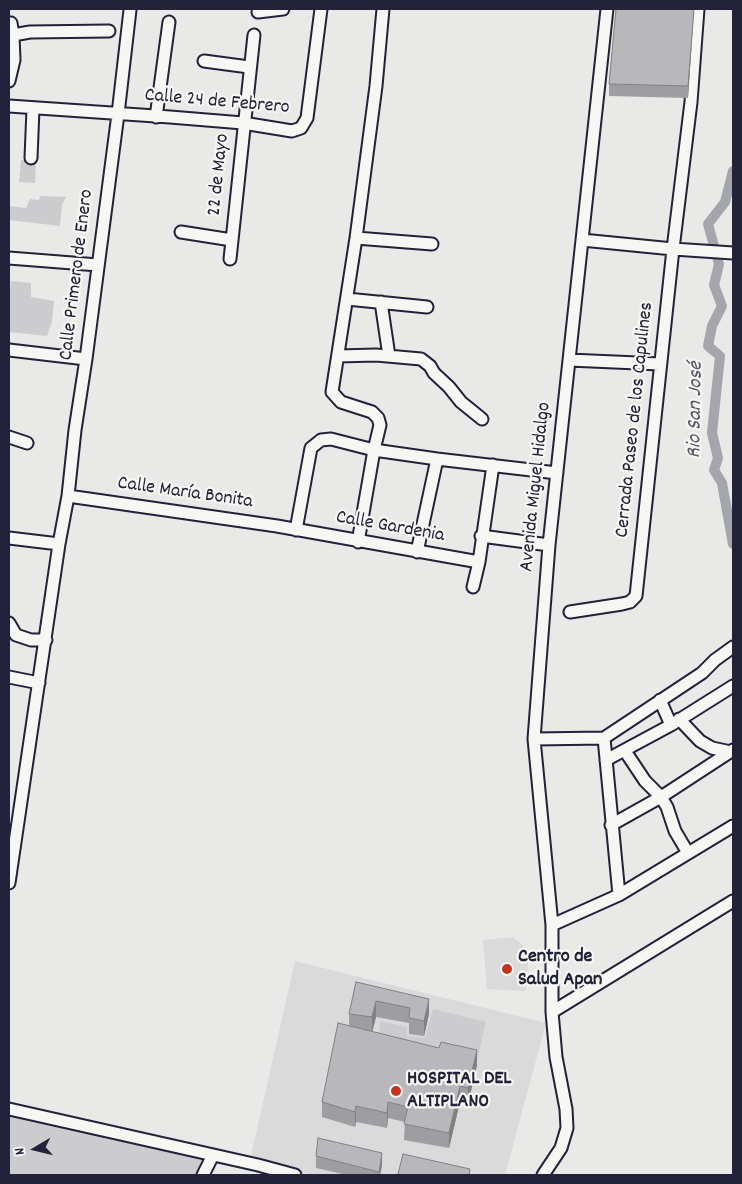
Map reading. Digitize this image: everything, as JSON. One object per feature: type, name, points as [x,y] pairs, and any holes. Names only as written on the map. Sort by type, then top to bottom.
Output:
[{"type":"street","points":[[258,12],[283,9]]},
{"type":"street","name":"Calle 24 de Febrero","points":[[9,106],[244,124],[292,130],[301,128],[307,118],[321,9]]},
{"type":"street","points":[[358,542],[380,425],[378,418],[372,412],[341,402],[332,392],[356,238],[376,86],[383,9]]},
{"type":"street","name":"Avenida Miguel Hidalgo","points":[[543,1175],[561,1148],[567,1128],[566,1109],[556,1057],[552,1012],[552,925],[534,739],[556,473],[607,9]]},
{"type":"street","name":"Cerrada Paseo de los Capulines","points":[[570,612],[622,604],[630,602],[636,596],[660,364],[691,102],[698,9]]},
{"type":"street","name":"Calle Primero de Enero","points":[[9,883],[68,496],[130,10]]},
{"type":"street","points":[[156,117],[169,22]]},
{"type":"street","points":[[9,81],[14,60],[11,23]]},
{"type":"street","points":[[13,35],[30,32],[109,31]]},
{"type":"street","name":"22 de Mayo","points":[[230,259],[254,35]]},
{"type":"street","points":[[204,61],[250,67]]},
{"type":"street","points":[[30,158],[33,108]]},
{"type":"street","points":[[181,232],[232,240]]},
{"type":"street","points":[[356,238],[432,244]]},
{"type":"street","points":[[582,240],[673,249],[728,252]]},
{"type":"street","points":[[9,258],[98,266]]},
{"type":"street","points":[[347,299],[427,307]]},
{"type":"street","points":[[381,302],[389,356]]},
{"type":"street","points":[[9,350],[86,359]]},
{"type":"street","points":[[338,356],[389,356],[420,359],[430,366],[434,373],[461,402],[482,419]]},
{"type":"street","points":[[569,360],[660,364]]},
{"type":"street","points":[[9,437],[27,443]]},
{"type":"street","points":[[296,530],[311,448],[321,440],[331,439],[374,450],[437,459],[556,473]]},
{"type":"street","points":[[417,552],[437,459]]},
{"type":"street","points":[[473,587],[479,562],[492,466]]},
{"type":"street","name":"Calle María Bonita","points":[[68,496],[296,530]]},
{"type":"street","name":"Calle Gardenia","points":[[296,530],[479,562]]},
{"type":"street","points":[[482,536],[549,545]]},
{"type":"street","points":[[9,538],[60,544]]},
{"type":"street","points":[[9,623],[16,636],[31,640],[46,640]]},
{"type":"street","points":[[534,739],[604,738],[702,673],[715,660],[733,647]]},
{"type":"street","points":[[9,677],[39,683]]},
{"type":"street","points":[[606,760],[625,752],[733,686]]},
{"type":"street","points":[[660,700],[675,722],[700,741],[712,748],[732,751]]},
{"type":"street","points":[[604,738],[619,895]]},
{"type":"street","points":[[611,825],[661,797],[732,751]]},
{"type":"street","points":[[625,752],[645,781],[661,797],[667,807],[675,831],[688,853]]},
{"type":"street","points":[[552,925],[619,895],[733,826]]},
{"type":"street","points":[[552,1012],[733,901]]},
{"type":"street","points":[[9,1109],[295,1175]]},
{"type":"street","points":[[203,1175],[213,1155]]},
{"type":"shaded area","points":[[21,160],[36,162],[35,183],[19,182]]},
{"type":"shaded area","points":[[40,196],[66,197],[62,205],[60,226],[9,220],[9,206],[26,208],[30,199],[39,200]]},
{"type":"shaded area","points":[[11,281],[31,283],[31,297],[54,301],[52,321],[47,336],[9,332]]},
{"type":"shaded area","name":"Centro de Salud Apan","points":[[513,937],[529,950],[526,991],[487,989],[483,940]]},
{"type":"shaded area","name":"H0SPITAL DEL ALTIPLAN0","points":[[295,961],[546,1023],[505,1175],[314,1175],[250,1160]]},
{"type":"shaded area","points":[[433,1009],[486,1022],[477,1061],[378,1046],[380,1021],[407,1027],[407,1036],[425,1038]]},
{"type":"shaded area","points":[[9,1111],[210,1158],[202,1175],[9,1175]]},
{"type":"building","points":[[616,9],[694,9],[688,86],[609,84]]},
{"type":"building","points":[[356,982],[429,999],[424,1021],[409,1018],[410,1008],[376,1001],[372,1017],[349,1014]]},
{"type":"building","points":[[338,1023],[439,1048],[441,1042],[477,1050],[468,1088],[460,1086],[449,1133],[404,1124],[408,1107],[388,1102],[387,1113],[356,1106],[355,1112],[322,1102]]},
{"type":"building","points":[[318,1138],[382,1153],[379,1172],[316,1156]]},
{"type":"building","points":[[403,1154],[470,1169],[469,1175],[398,1174]]},
{"type":"waterway","name":"Rio San José","points":[[733,171],[725,202],[708,224],[719,264],[714,285],[722,306],[712,326],[708,346],[720,356],[712,433],[718,458],[714,470],[722,483],[733,544]]},
{"type":"place","name":"Centro de Salud Apan","points":[[507,969]]},
{"type":"place","name":"H0SPITAL DEL ALTIPLAN0","points":[[396,1091]]}]
